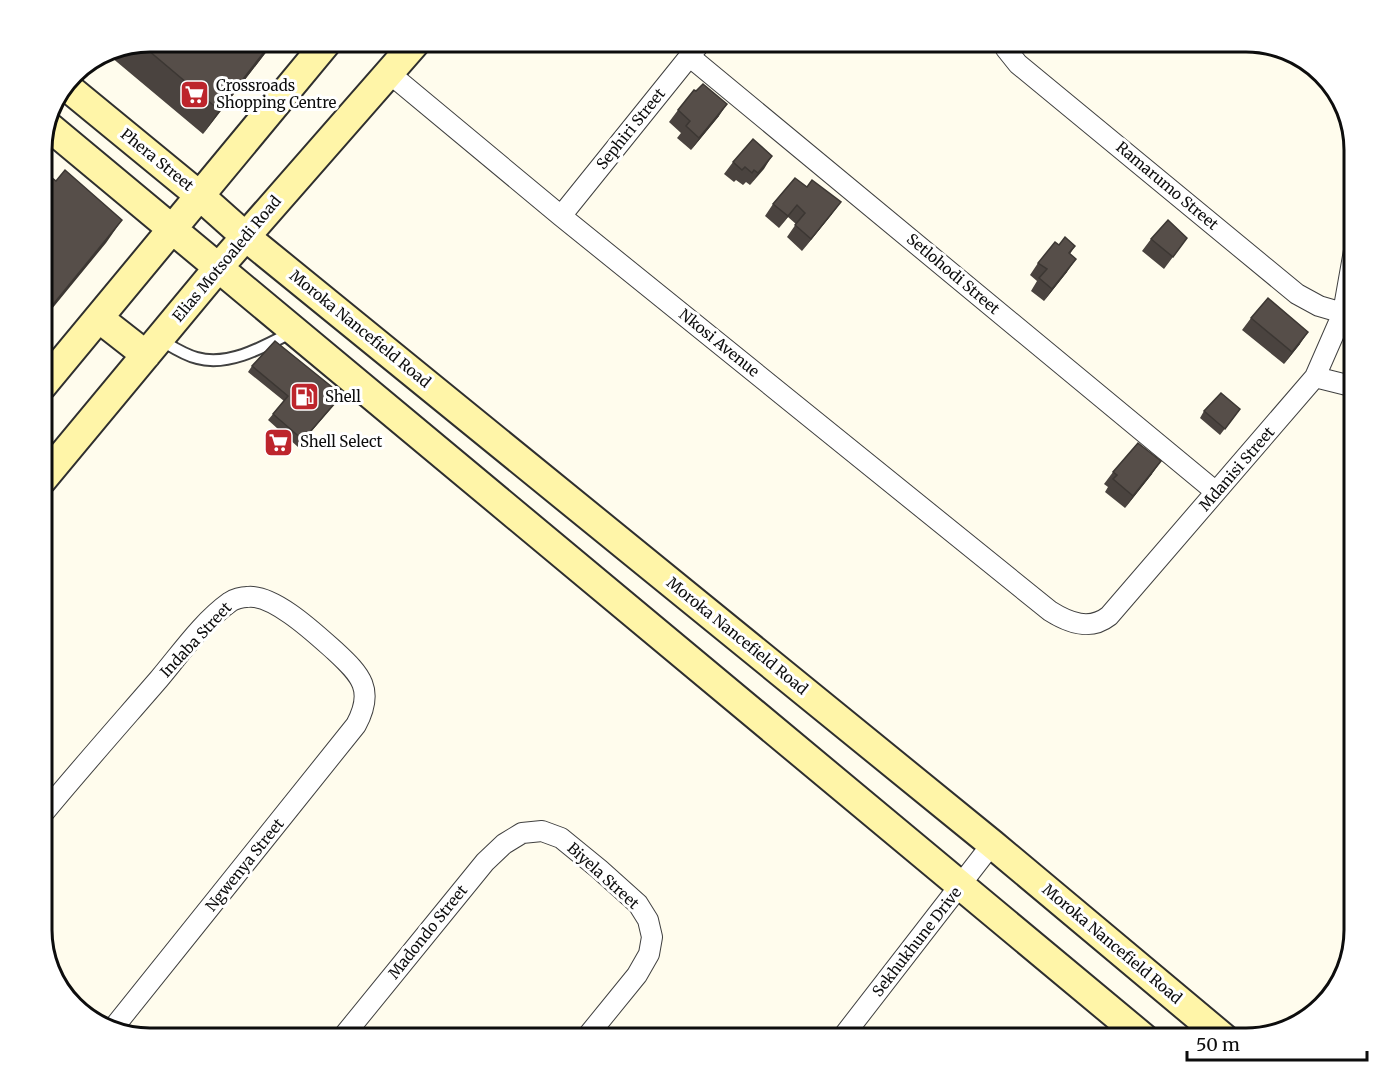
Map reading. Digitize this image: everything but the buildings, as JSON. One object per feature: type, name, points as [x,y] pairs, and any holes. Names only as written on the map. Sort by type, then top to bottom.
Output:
[{"type":"main road","points":[[53,373],[319,52]]},
{"type":"main road","name":"Elias Motsoaledi Road","points":[[53,467],[218,268],[407,52]]},
{"type":"main road","name":"Phera Street","points":[[73,91],[200,196],[246,237]]},
{"type":"main road","points":[[55,132],[1132,1028]]},
{"type":"main road","name":"Moroka Nancefield Road","points":[[246,237],[992,844],[1212,1028]]},
{"type":"main road","points":[[100,319],[152,347]]},
{"type":"main road","points":[[371,396],[399,362]]},
{"type":"street","name":"Sephiri Street","points":[[561,216],[693,52]]},
{"type":"street","name":"Setlohodi Street","points":[[699,52],[1216,492]]},
{"type":"street","name":"Ramarumo Street","points":[[1008,52],[1018,64],[1297,294],[1319,306],[1343,313]]},
{"type":"street","name":"Nkosi Avenue","points":[[389,73],[561,216],[1050,611]]},
{"type":"street","name":"Mdanisi Street","points":[[1050,611],[1066,621],[1077,624],[1087,625],[1104,620],[1316,377],[1344,307]]},
{"type":"street","points":[[1316,377],[1344,384]]},
{"type":"street","name":"Indaba Street","points":[[53,801],[202,629],[232,601],[250,596],[272,602],[305,624],[363,681],[365,697]]},
{"type":"street","name":"Ngwenya Street","points":[[118,1022],[341,745],[364,711],[365,697]]},
{"type":"street","name":"Biyela Street","points":[[522,834],[542,831],[561,838],[638,904],[648,920],[652,937],[649,954],[637,975],[594,1028]]},
{"type":"street","name":"Madondo Street","points":[[350,1028],[485,862],[504,844],[522,834]]},
{"type":"street","name":"Sekhukhune Drive","points":[[850,1028],[992,844]]},
{"type":"lane","points":[[152,347],[212,360],[232,357],[260,348],[294,331]]},
{"type":"place","name":"Crossroads Shopping Centre","points":[[195,95]]},
{"type":"place","name":"Shell","points":[[304,397]]},
{"type":"place","name":"Shell Select","points":[[279,442]]}]
